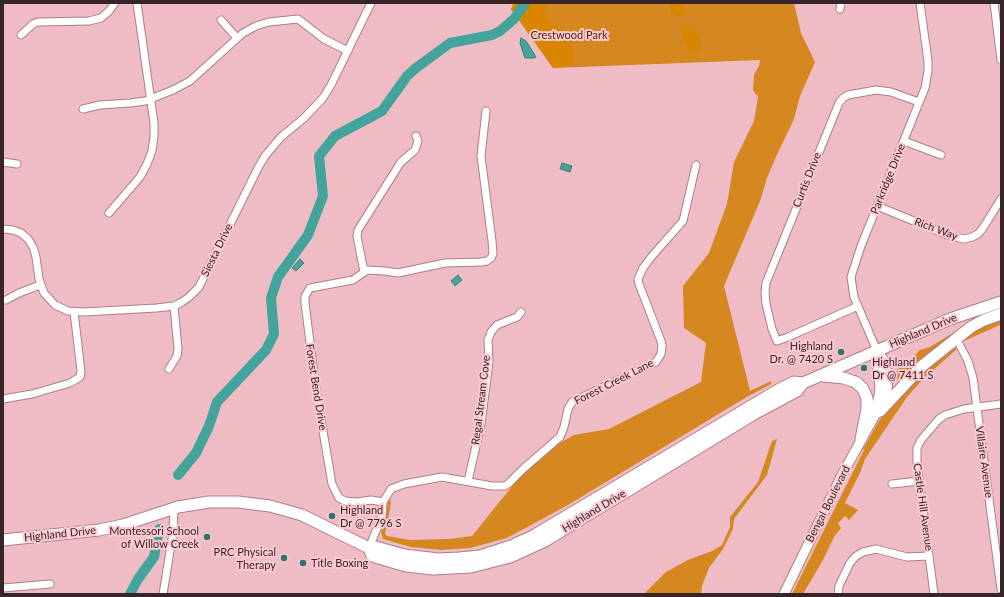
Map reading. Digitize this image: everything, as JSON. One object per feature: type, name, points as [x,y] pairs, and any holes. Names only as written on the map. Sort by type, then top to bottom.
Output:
[{"type":"main road","name":"Highland Drive","points":[[3,540],[99,530],[124,524],[174,508],[218,501],[270,506],[308,517],[369,548],[372,556],[406,566],[433,569],[471,567],[510,558],[545,540],[754,414],[797,391],[803,383],[956,317],[1001,302]]},
{"type":"main road","points":[[878,413],[922,366],[956,338],[984,320],[1001,314]]},
{"type":"main road","name":"Bengal Boulevard","points":[[784,594],[828,502],[861,438],[878,413],[874,408],[879,397],[880,386],[877,351]]},
{"type":"main road","points":[[822,376],[844,378],[856,382],[863,389],[867,398],[867,409],[861,438]]},
{"type":"street","points":[[21,34],[33,24],[38,22],[89,21],[100,18],[109,11],[115,3]]},
{"type":"street","points":[[109,213],[140,177],[152,151],[154,137],[154,123],[137,3]]},
{"type":"street","name":"Siesta Drive","points":[[3,229],[21,233],[28,239],[33,247],[36,257],[40,285],[44,293],[55,305],[68,311],[74,312],[174,306],[188,297],[198,287],[265,156],[282,137],[304,118],[323,98],[331,85],[371,3]]},
{"type":"street","name":"Parkridge Drive","points":[[877,351],[854,297],[851,277],[861,246],[925,88],[928,71],[920,3]]},
{"type":"street","points":[[994,3],[1001,60]]},
{"type":"street","points":[[82,109],[100,105],[130,103],[150,99],[173,90],[190,81],[249,29],[262,24],[298,19],[324,39],[348,51]]},
{"type":"street","points":[[221,20],[237,38]]},
{"type":"street","name":"Curtis Drive","points":[[858,306],[788,337],[777,340],[772,329],[766,304],[766,283],[839,103],[843,98],[848,95],[876,90],[891,92],[920,102]]},
{"type":"street","name":"Forest Bend Drive","points":[[383,502],[376,500],[357,502],[345,501],[339,498],[332,484],[316,390],[305,296],[310,288],[353,280],[364,272],[373,270],[398,273],[445,263],[481,262],[490,258],[493,254],[492,241],[481,156],[486,111]]},
{"type":"street","points":[[364,272],[357,236],[358,230],[401,162],[415,150],[418,141],[416,136]]},
{"type":"street","points":[[904,141],[941,155]]},
{"type":"street","points":[[3,162],[16,164]]},
{"type":"street","name":"Forest Creek Lane","points":[[383,502],[391,489],[404,484],[442,477],[498,487],[505,486],[560,436],[564,427],[568,409],[572,402],[656,362],[662,350],[661,341],[638,279],[643,268],[652,256],[683,221],[696,165]]},
{"type":"street","name":"Rich Way","points":[[877,206],[948,235],[964,239],[972,238],[978,234],[1001,199]]},
{"type":"street","points":[[6,300],[40,285]]},
{"type":"street","points":[[169,370],[178,349],[174,306]]},
{"type":"street","points":[[3,399],[38,393],[70,383],[80,377],[81,372],[74,312]]},
{"type":"street","name":"Regal Stream Cove","points":[[468,481],[481,424],[489,362],[488,340],[491,332],[497,325],[517,316],[521,312]]},
{"type":"street","name":"Villaire Avenue","points":[[956,338],[971,370],[1001,589]]},
{"type":"street","name":"Castle Hill Avenue","points":[[934,594],[916,456],[917,448],[921,440],[939,419],[945,415],[964,409],[1001,404]]},
{"type":"street","points":[[892,484],[919,481]]},
{"type":"street","points":[[369,548],[382,516],[383,502]]},
{"type":"street","points":[[163,594],[173,533],[174,508]]},
{"type":"street","points":[[838,594],[839,586],[850,563],[856,556],[863,552],[876,549],[907,557],[929,556]]},
{"type":"street","points":[[3,588],[22,590],[50,584]]},
{"type":"green space","name":"Crestwood Park","points":[[514,3],[668,3],[670,12],[683,3],[794,3],[801,33],[815,62],[800,96],[794,119],[767,178],[760,201],[724,286],[750,391],[771,381],[771,384],[745,398],[568,505],[507,538],[470,548],[441,550],[411,547],[383,539],[381,532],[386,517],[388,500],[391,501],[385,534],[387,536],[410,540],[449,539],[472,536],[522,474],[558,444],[574,435],[609,429],[701,382],[706,343],[684,328],[683,286],[709,253],[727,204],[734,162],[754,121],[758,97],[753,90],[754,75],[759,66],[760,60],[553,68],[511,9]]},
{"type":"green space","points":[[1001,317],[1001,333],[1000,325],[964,341],[966,335]]},
{"type":"green space","points":[[956,331],[956,334],[914,364],[911,370],[901,379],[894,379],[894,374],[905,361],[912,358],[920,350],[930,347]]},
{"type":"green space","points":[[953,348],[957,349],[922,380],[907,397],[865,459],[860,473],[845,503],[858,510],[849,520],[845,516],[838,523],[841,528],[834,537],[823,560],[803,594],[792,594],[864,450],[863,449],[879,421],[910,381]]},
{"type":"green space","points":[[777,439],[767,475],[734,519],[733,529],[723,549],[709,568],[702,586],[701,594],[644,594],[666,572],[688,560],[712,551],[722,545],[730,527],[730,517],[758,482],[772,441]]},
{"type":"shaded area","points":[[514,3],[549,3],[545,11],[545,17],[562,29],[569,39],[573,53],[572,66],[553,68],[511,9]]},
{"type":"shaded area","points":[[668,3],[683,3],[684,12],[680,16],[675,15],[670,12]]},
{"type":"shaded area","points":[[685,27],[690,27],[700,39],[700,50],[695,53],[691,52],[682,38],[683,29]]},
{"type":"water","points":[[521,38],[526,41],[536,57],[525,58],[520,43]]},
{"type":"water","points":[[562,163],[572,166],[570,172],[560,169]]},
{"type":"water","points":[[300,259],[304,263],[296,271],[292,268]]},
{"type":"water","points":[[458,275],[462,280],[455,286],[451,281]]},
{"type":"waterway","points":[[178,475],[196,453],[209,426],[217,402],[266,350],[274,334],[271,298],[278,277],[308,235],[323,196],[319,156],[335,136],[382,111],[407,76],[416,68],[450,43],[492,35],[500,31],[514,19],[525,3]]},
{"type":"waterway","points":[[130,594],[138,579],[154,557],[159,529]]},
{"type":"place","name":"Highland Dr. @ 7420 S","points":[[841,352]]},
{"type":"place","name":"Highland Dr @ 7411 S","points":[[864,368]]},
{"type":"place","name":"Highland Dr @ 7796 S","points":[[332,516]]},
{"type":"place","name":"Montessori School of Willow Creek","points":[[207,537]]},
{"type":"place","name":"PRC Physical Therapy","points":[[284,558]]},
{"type":"place","name":"Title Boxing","points":[[303,563]]}]
